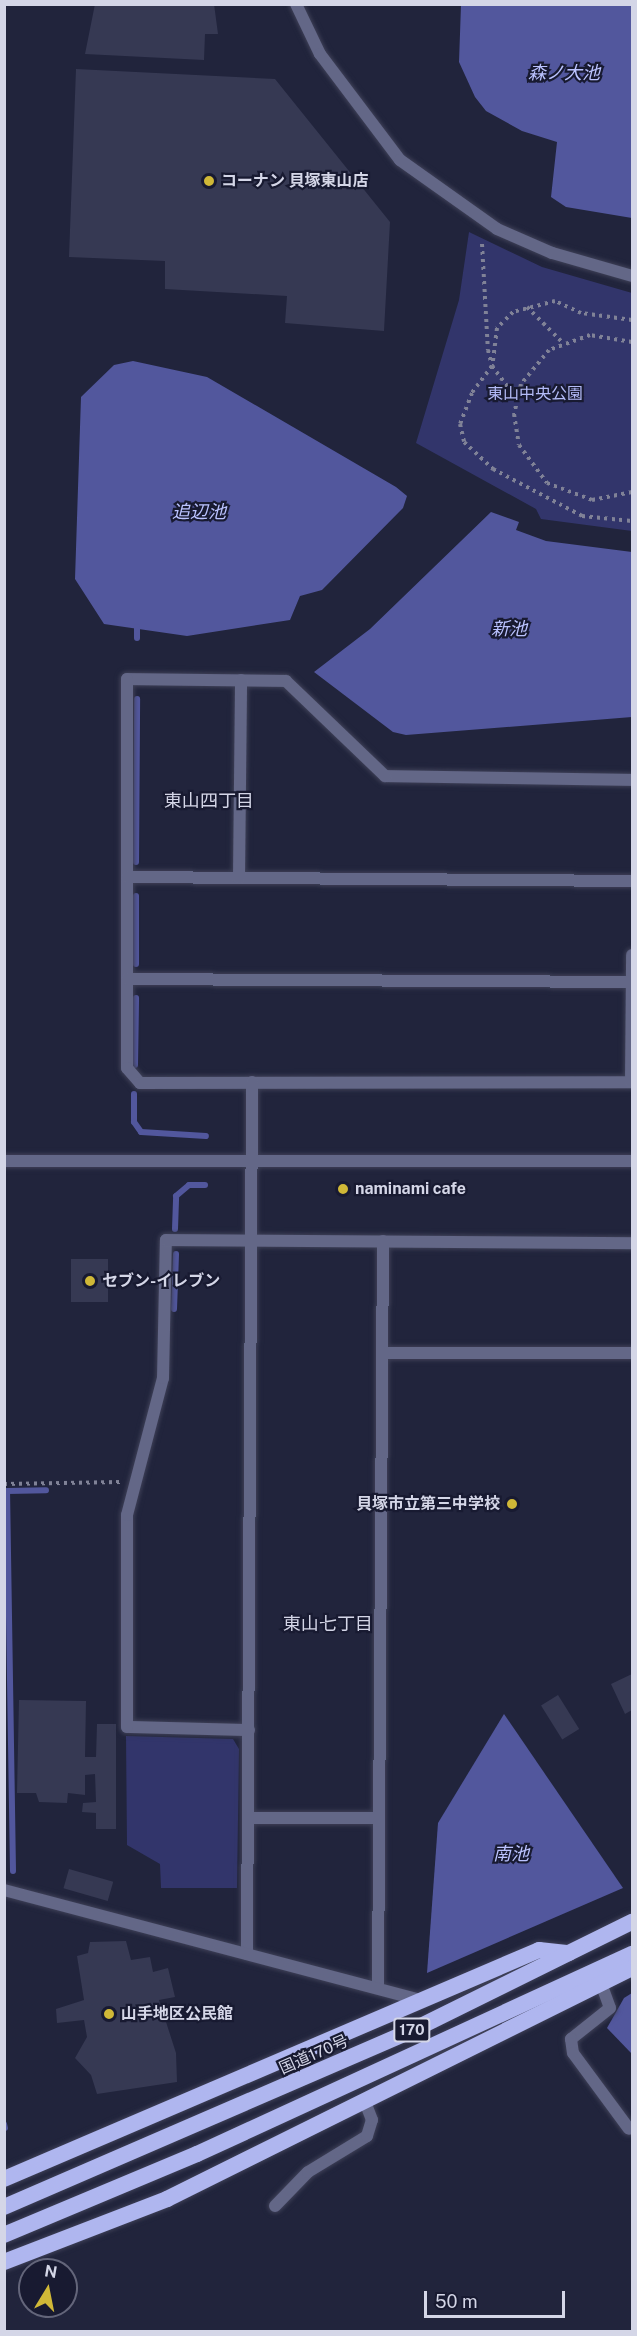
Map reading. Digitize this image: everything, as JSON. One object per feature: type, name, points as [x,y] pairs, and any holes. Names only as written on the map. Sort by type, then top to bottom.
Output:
[{"type":"highway","name":"国道170号","points":[[4,2207],[188,2130],[570,1954],[633,1922]]},
{"type":"highway","points":[[4,2179],[539,1950],[570,1954]]},
{"type":"highway","name":"170","points":[[4,2235],[197,2154],[633,1954]]},
{"type":"highway","points":[[4,2262],[167,2199],[602,1986],[633,1968]]},
{"type":"street","points":[[296,4],[320,54],[400,160],[497,229],[552,253],[633,276]]},
{"type":"street","points":[[633,780],[385,776],[286,681],[127,679],[127,1068],[140,1083],[631,1082],[633,955]]},
{"type":"street","points":[[239,878],[241,680]]},
{"type":"street","points":[[127,877],[633,881]]},
{"type":"street","points":[[127,979],[632,982]]},
{"type":"street","points":[[247,1954],[252,1082]]},
{"type":"street","points":[[4,1161],[633,1161]]},
{"type":"street","points":[[249,1730],[127,1727],[127,1515],[163,1378],[166,1240],[633,1243]]},
{"type":"street","points":[[378,1988],[383,1241]]},
{"type":"street","points":[[382,1353],[633,1353]]},
{"type":"street","points":[[248,1818],[379,1818]]},
{"type":"street","points":[[4,1890],[421,2000]]},
{"type":"street","points":[[602,1986],[610,2008],[571,2039],[573,2053],[629,2129]]},
{"type":"street","points":[[275,2206],[308,2172],[367,2136],[372,2120],[365,2102]]},
{"type":"path","points":[[482,244],[485,332],[492,366],[516,398]]},
{"type":"path","points":[[633,320],[581,313],[555,301],[527,307],[497,328],[492,366],[472,393],[460,424],[464,442],[476,457],[582,516],[633,521]]},
{"type":"path","points":[[527,307],[562,342]]},
{"type":"path","points":[[633,342],[590,334],[562,342],[537,359],[516,398],[519,446],[548,483],[592,500],[633,492]]},
{"type":"path","points":[[4,1484],[136,1482]]},
{"type":"green space","name":"東山中央公園","points":[[469,232],[542,267],[632,293],[632,531],[541,519],[536,509],[416,443],[459,300]]},
{"type":"green space","points":[[126,1736],[233,1739],[239,1749],[237,1888],[161,1888],[160,1864],[127,1845]]},
{"type":"water","name":"森ノ大池","points":[[461,5],[632,5],[632,218],[566,207],[551,197],[557,142],[522,131],[486,111],[475,97],[459,62]]},
{"type":"water","name":"追辺池","points":[[133,361],[207,377],[396,487],[407,496],[403,508],[322,590],[300,596],[290,620],[187,636],[104,624],[75,579],[81,397],[114,365]]},
{"type":"water","name":"新池","points":[[491,512],[519,522],[516,530],[546,541],[632,552],[632,717],[406,735],[393,732],[314,672],[370,629]]},
{"type":"water","name":"南池","points":[[504,1714],[623,1888],[427,1973],[438,1823]]},
{"type":"water","points":[[632,1993],[632,2054],[607,2028],[624,1998]]},
{"type":"building","points":[[95,4],[214,4],[218,34],[205,34],[204,60],[85,54]]},
{"type":"building","points":[[76,69],[275,79],[390,222],[384,331],[285,323],[287,296],[165,289],[165,261],[69,257]]},
{"type":"building","name":"セブン-イレブン","points":[[71,1259],[108,1259],[108,1302],[71,1302]]},
{"type":"building","points":[[632,1674],[632,1710],[625,1714],[611,1684]]},
{"type":"building","points":[[558,1695],[579,1729],[562,1740],[541,1706]]},
{"type":"building","points":[[19,1700],[86,1701],[85,1757],[96,1757],[97,1724],[116,1724],[116,1829],[96,1829],[96,1813],[82,1812],[83,1803],[96,1802],[95,1774],[85,1775],[85,1795],[68,1793],[67,1803],[39,1802],[36,1793],[17,1793]]},
{"type":"building","points":[[69,1869],[113,1882],[108,1901],[63,1888]]},
{"type":"building","name":"山手地区公民館","points":[[126,1941],[131,1960],[150,1957],[153,1972],[168,1968],[175,1997],[159,2000],[176,2053],[177,2082],[97,2094],[91,2075],[75,2058],[87,2037],[84,2020],[57,2023],[56,2009],[84,2000],[77,1956],[88,1953],[90,1942]]},
{"type":"waterway","points":[[137,627],[137,638]]},
{"type":"waterway","points":[[136,862],[137,699]]},
{"type":"waterway","points":[[136,896],[136,964]]},
{"type":"waterway","points":[[135,1065],[136,998]]},
{"type":"waterway","points":[[134,1094],[134,1122],[141,1132],[206,1136]]},
{"type":"waterway","points":[[175,1229],[176,1196],[189,1185],[205,1185]]},
{"type":"waterway","points":[[174,1309],[176,1254]]},
{"type":"waterway","points":[[13,1871],[7,1491],[46,1490]]},
{"type":"waterway","points":[[4,2124],[5,2128]]},
{"type":"place","name":"コーナン 貝塚東山店","points":[[209,181]]},
{"type":"place","name":"naminami cafe","points":[[343,1189]]},
{"type":"place","name":"セブン-イレブン","points":[[90,1281]]},
{"type":"place","name":"貝塚市立第三中学校","points":[[512,1504]]},
{"type":"place","name":"山手地区公民館","points":[[109,2014]]},
{"type":"district","name":"東山四丁目","points":[[209,801]]},
{"type":"district","name":"東山七丁目","points":[[328,1624]]}]
